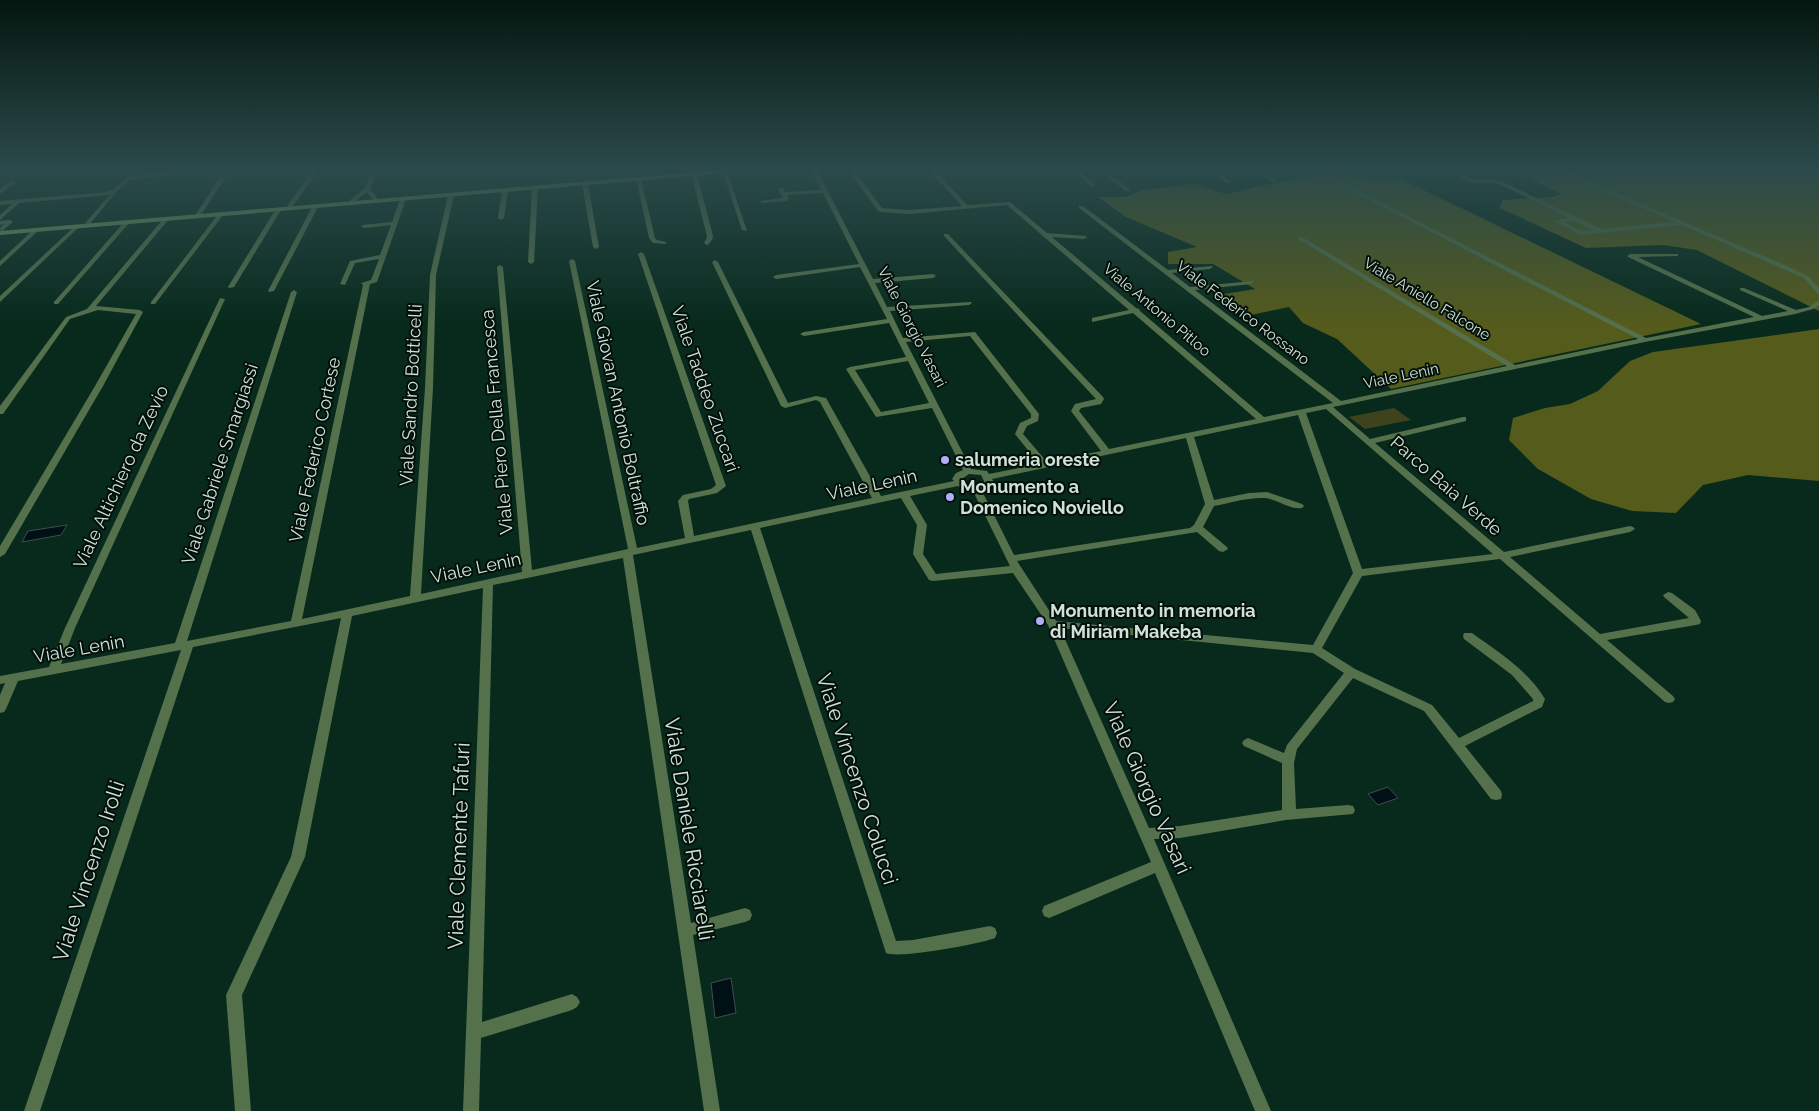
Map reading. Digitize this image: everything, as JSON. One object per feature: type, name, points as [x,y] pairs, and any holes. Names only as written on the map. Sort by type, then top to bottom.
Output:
[{"type":"main road","points":[[0,231],[102,222]]},
{"type":"main road","points":[[0,231],[36,230],[127,222]]},
{"type":"street","points":[[0,223],[10,222],[0,231]]},
{"type":"street","points":[[56,303],[127,222]]},
{"type":"street","points":[[90,309],[164,222]]},
{"type":"street","points":[[153,303],[215,222]]},
{"type":"street","points":[[231,287],[271,222]]},
{"type":"street","points":[[271,291],[307,222]]},
{"type":"street","name":"Viale Sandro Botticelli","points":[[415,598],[430,388],[434,275],[445,222]]},
{"type":"street","points":[[531,262],[533,222]]},
{"type":"street","points":[[592,222],[596,247]]},
{"type":"street","points":[[648,222],[652,238],[656,242],[664,243]]},
{"type":"street","points":[[706,222],[710,238],[706,242]]},
{"type":"street","points":[[742,222],[745,230]]},
{"type":"street","name":"Viale Giorgio Vasari","points":[[840,222],[968,471]]},
{"type":"street","name":"Viale Antonio Pitloo","points":[[1030,222],[1137,310],[1263,420]]},
{"type":"street","name":"Viale Federico Rossano","points":[[1100,222],[1340,404]]},
{"type":"street","points":[[1415,222],[1645,340]]},
{"type":"street","points":[[1560,222],[1580,233],[1684,223],[1797,272],[1813,283],[1819,292]]},
{"type":"street","points":[[1582,222],[1600,231]]},
{"type":"street","points":[[344,284],[352,262],[382,257],[395,223],[364,226]]},
{"type":"street","points":[[0,300],[76,226]]},
{"type":"street","points":[[0,264],[36,230]]},
{"type":"street","points":[[1046,235],[1056,234],[1084,237]]},
{"type":"street","points":[[946,235],[1100,399],[1098,402],[1078,406],[1075,411],[1107,452]]},
{"type":"street","name":"Viale Aniello Falcone","points":[[1300,238],[1515,368]]},
{"type":"street","points":[[1676,255],[1657,257],[1649,253],[1630,256],[1761,318]]},
{"type":"street","name":"Viale Taddeo Zuccari","points":[[642,254],[721,486],[714,491],[686,497],[683,501],[690,540]]},
{"type":"street","name":"Viale Federico Cortese","points":[[296,624],[365,283],[374,282],[382,257]]},
{"type":"street","name":"Viale Giovan Antonio Boltraffio","points":[[572,261],[630,552]]},
{"type":"street","points":[[715,262],[785,406],[816,398],[823,400],[878,500]]},
{"type":"street","points":[[776,277],[862,265]]},
{"type":"street","name":"Viale Piero Della Francesca","points":[[500,267],[527,574]]},
{"type":"street","points":[[1167,272],[1210,267]]},
{"type":"street","points":[[870,281],[933,276]]},
{"type":"street","points":[[1189,289],[1251,282]]},
{"type":"street","points":[[1742,289],[1795,312]]},
{"type":"street","name":"Viale Gabriele Smargiassi","points":[[183,646],[294,292]]},
{"type":"street","name":"Viale Altichiero da Zevio","points":[[53,670],[70,628],[222,299]]},
{"type":"street","name":"Viale Lenin","points":[[988,477],[1645,340],[1795,312],[1811,308],[1819,302]]},
{"type":"street","points":[[885,309],[969,303]]},
{"type":"street","points":[[0,412],[68,318],[90,309],[140,312],[0,554]]},
{"type":"street","points":[[1095,320],[1137,310]]},
{"type":"street","points":[[804,334],[891,321]]},
{"type":"street","points":[[900,340],[972,334],[1035,414],[1035,419],[1023,426],[1019,434],[1045,465]]},
{"type":"street","points":[[910,359],[850,369],[879,414],[933,405]]},
{"type":"street","name":"Parco Baia Verde","points":[[1328,407],[1669,699]]},
{"type":"street","points":[[1301,412],[1358,573],[1316,649]]},
{"type":"street","name":"Parco Baia Verde","points":[[1368,442],[1463,419]]},
{"type":"street","points":[[904,494],[922,525],[918,554],[933,578],[1193,531],[1198,527],[1210,504],[1189,436]]},
{"type":"street","points":[[968,471],[979,471],[988,477],[987,485],[977,489],[965,488],[957,483],[958,476],[968,471]]},
{"type":"street","name":"Viale Lenin","points":[[0,680],[296,624],[957,483]]},
{"type":"street","name":"Viale Giorgio Vasari","points":[[977,489],[1014,564],[1053,624],[1146,834],[1263,1111]]},
{"type":"street","points":[[1210,504],[1249,496],[1267,495],[1299,506]]},
{"type":"street","name":"Viale Vincenzo Colucci","points":[[755,526],[891,948],[913,947],[990,933]]},
{"type":"street","points":[[1198,527],[1223,549]]},
{"type":"street","name":"Parco Baia Verde","points":[[1358,573],[1502,556],[1630,529]]},
{"type":"street","name":"Viale Daniele Ricciarelli","points":[[630,552],[684,931],[712,1111]]},
{"type":"street","name":"Viale Clemente Tafuri","points":[[471,1111],[488,583]]},
{"type":"street","points":[[1596,638],[1696,621],[1692,613],[1668,594]]},
{"type":"street","points":[[243,1111],[234,994],[298,857],[347,613]]},
{"type":"street","points":[[1053,624],[1316,649],[1351,672],[1428,708],[1496,795]]},
{"type":"street","points":[[1458,744],[1538,704],[1539,699],[1535,692],[1502,660],[1468,636]]},
{"type":"street","name":"Viale Vincenzo Irolli","points":[[32,1111],[183,646]]},
{"type":"street","points":[[1286,814],[1289,810],[1288,760],[1291,748],[1351,672]]},
{"type":"street","points":[[0,709],[13,678]]},
{"type":"street","points":[[1248,743],[1288,760]]},
{"type":"street","points":[[1146,834],[1180,832],[1286,814],[1348,810]]},
{"type":"street","points":[[1049,911],[1159,865]]},
{"type":"street","points":[[684,931],[745,915]]},
{"type":"street","points":[[474,1032],[572,1002]]},
{"type":"green space","points":[[1137,222],[1490,222],[1701,324],[1391,389],[1337,339],[1303,323],[1289,307],[1246,316],[1212,296],[1255,289],[1213,264],[1168,264],[1168,252],[1197,247]]},
{"type":"green space","points":[[1530,222],[1819,222],[1819,311],[1697,250],[1663,245],[1586,248]]},
{"type":"green space","points":[[1819,329],[1819,481],[1748,475],[1703,485],[1676,513],[1632,511],[1591,499],[1538,469],[1509,440],[1513,418],[1545,408],[1570,404],[1598,391],[1630,361],[1653,352]]},
{"type":"green space","points":[[1394,408],[1411,420],[1365,429],[1349,417]]},
{"type":"shaded area","points":[[67,525],[61,535],[22,542],[28,531]]},
{"type":"shaded area","points":[[1388,787],[1398,798],[1378,805],[1368,794]]},
{"type":"shaded area","points":[[731,978],[736,1013],[715,1018],[711,983]]},
{"type":"place","name":"salumeria oreste","points":[[945,460]]},
{"type":"place","name":"Monumento a Domenico Noviello","points":[[950,497]]},
{"type":"place","name":"Monumento in memoria di Miriam Makeba","points":[[1040,621]]}]
